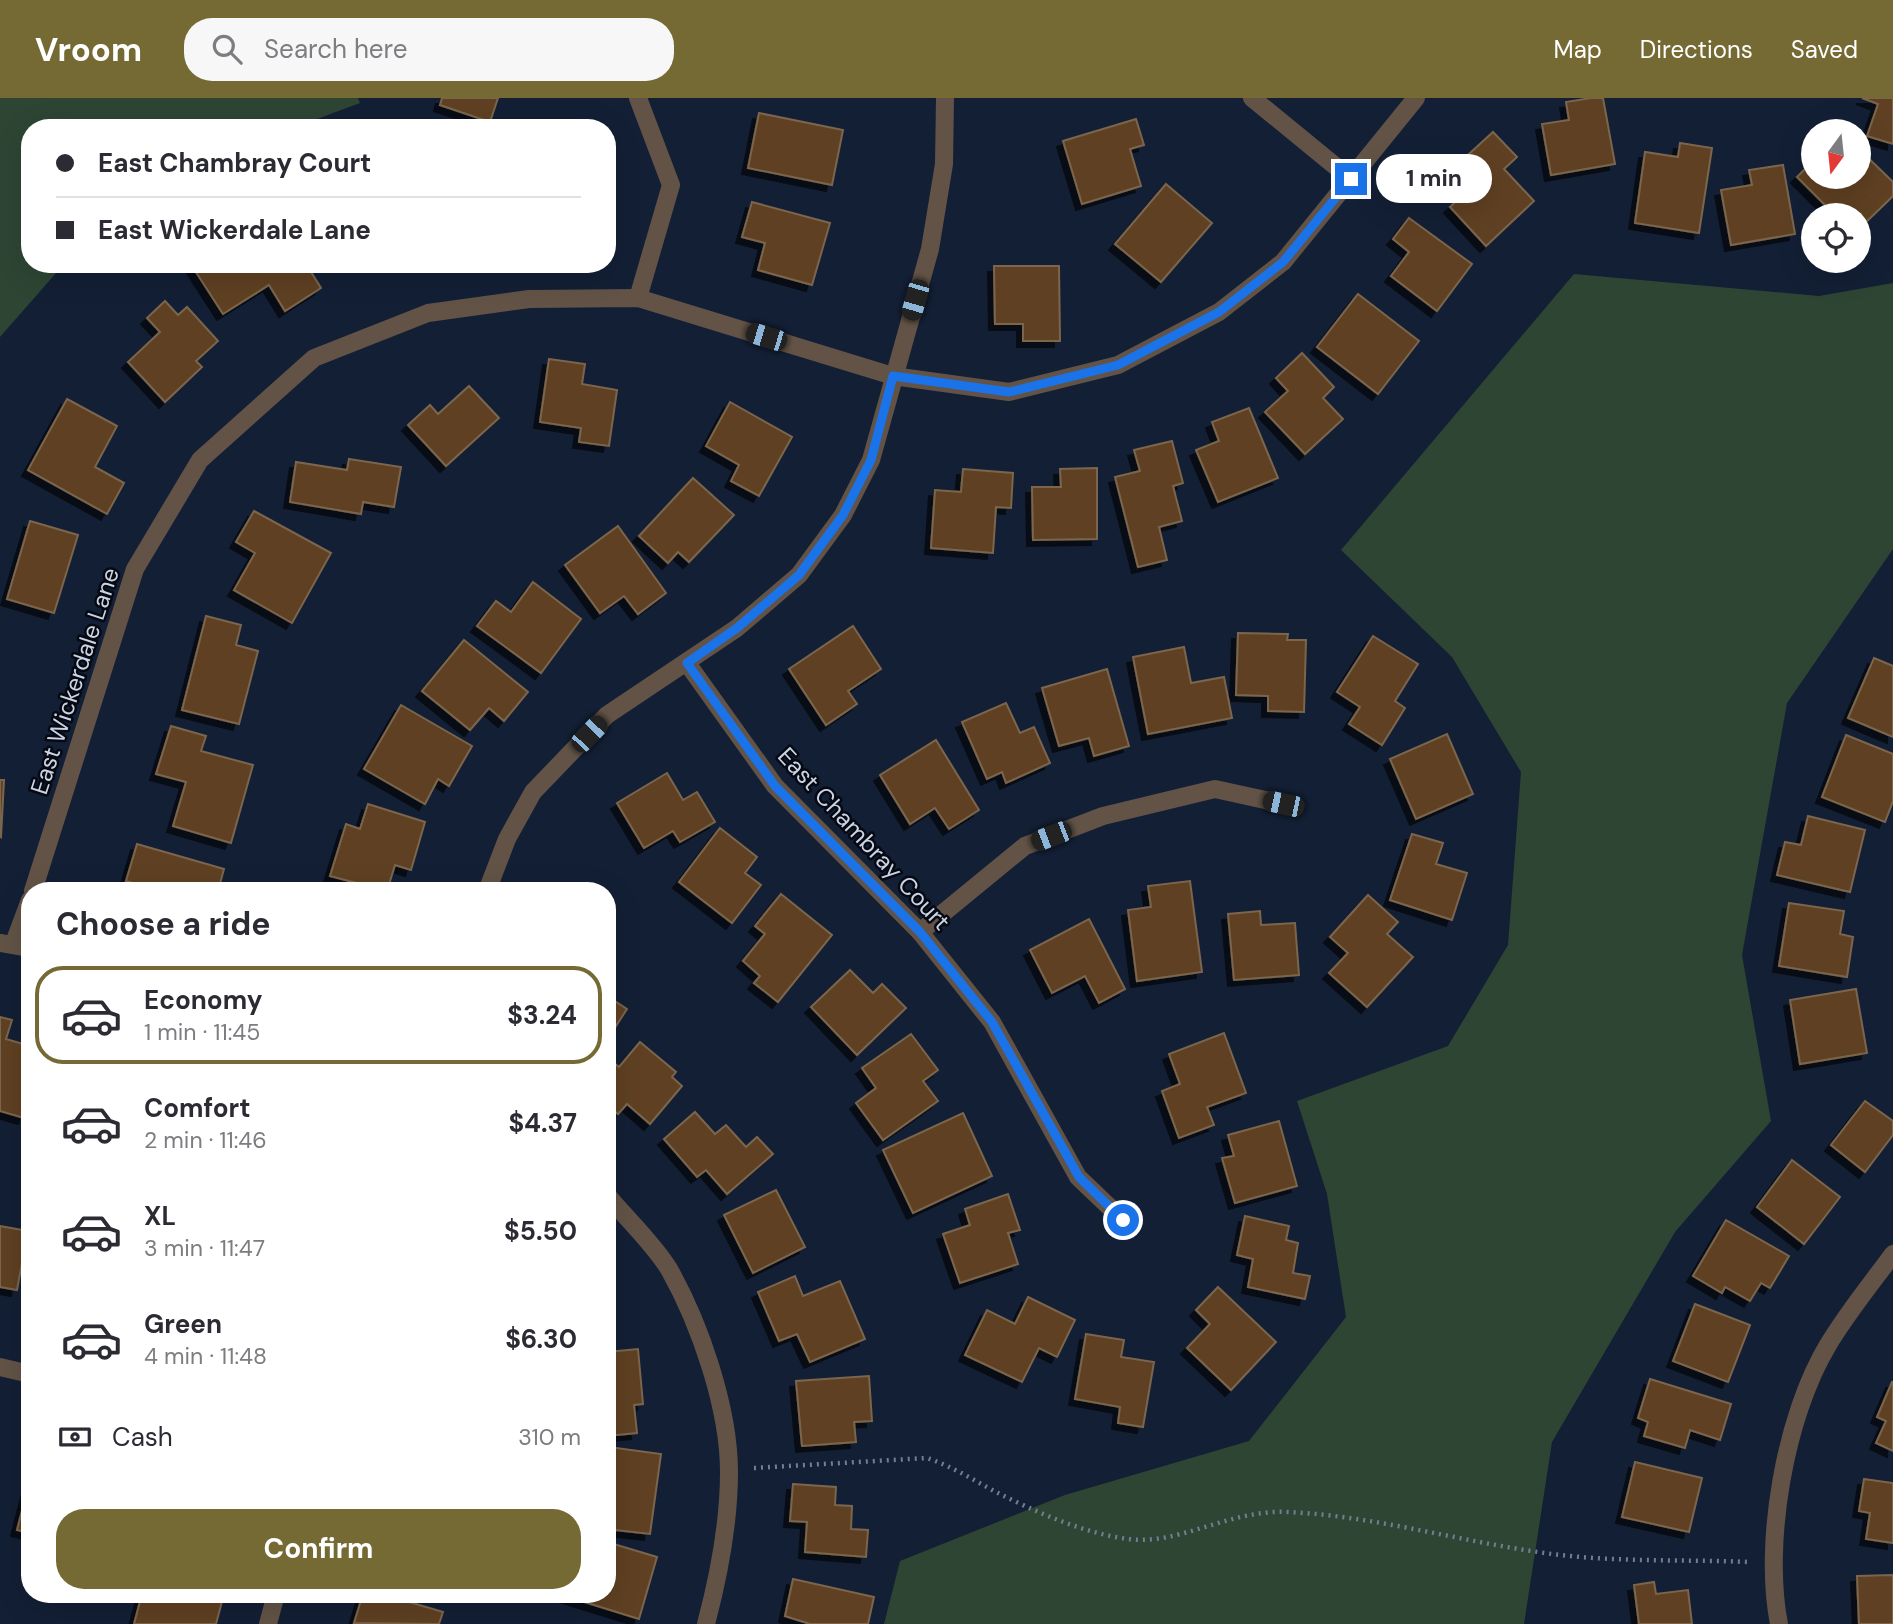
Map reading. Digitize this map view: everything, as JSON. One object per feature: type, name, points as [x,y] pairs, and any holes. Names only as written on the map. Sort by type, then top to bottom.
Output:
[{"type":"street","points":[[638,98],[671,185],[638,298]]},
{"type":"street","points":[[490,882],[507,839],[533,792],[607,715],[737,628],[799,575],[843,515],[871,460],[930,249],[944,164],[945,98]]},
{"type":"street","points":[[1252,98],[1351,179]]},
{"type":"street","name":"East Wickerdale Lane","points":[[36,882],[135,569],[200,460],[314,358],[428,313],[528,299],[638,298],[893,376],[1009,392],[1118,365],[1219,312],[1283,262],[1416,98]]},
{"type":"street","name":"East Chambray Court","points":[[687,663],[775,786],[920,932],[992,1022],[1079,1177],[1123,1220]]},
{"type":"street","points":[[920,932],[1025,846],[1103,816],[1215,789],[1283,804]]},
{"type":"street","points":[[15,945],[21,927]]},
{"type":"street","points":[[616,1206],[668,1267],[702,1340],[721,1412],[729,1470],[725,1528],[706,1624]]},
{"type":"street","points":[[1779,1624],[1774,1599],[1776,1500],[1800,1408],[1827,1346],[1893,1254]]},
{"type":"street","points":[[0,1367],[21,1372]]},
{"type":"street","points":[[268,1624],[274,1603]]},
{"type":"path","points":[[729,1470],[927,1458],[1021,1504],[1087,1529],[1129,1539],[1171,1536],[1235,1516],[1286,1511],[1354,1519],[1539,1553],[1611,1561],[1775,1563]]},
{"type":"green space","points":[[0,98],[358,98],[360,103],[317,119],[21,119],[21,273],[56,273],[0,337]]},
{"type":"green space","points":[[1574,274],[1819,296],[1893,283],[1893,549],[1787,703],[1742,955],[1771,1121],[1675,1232],[1552,1442],[1524,1624],[884,1624],[900,1561],[1065,1495],[1249,1441],[1346,1317],[1327,1194],[1297,1101],[1448,1046],[1508,945],[1521,772],[1452,657],[1341,550]]},
{"type":"building","points":[[442,98],[498,98],[491,119],[481,119],[440,105]]},
{"type":"building","points":[[1603,98],[1615,164],[1551,175],[1542,124],[1569,120],[1566,102]]},
{"type":"building","points":[[1862,98],[1893,98],[1893,144],[1871,137],[1871,124],[1878,104]]},
{"type":"building","points":[[759,113],[843,130],[832,185],[748,168]]},
{"type":"building","points":[[1136,119],[1144,145],[1130,149],[1141,186],[1082,204],[1063,141]]},
{"type":"building","points":[[1493,132],[1517,157],[1504,169],[1534,201],[1486,246],[1450,207],[1475,183],[1458,164]]},
{"type":"building","points":[[1680,143],[1712,148],[1699,233],[1635,223],[1645,152],[1678,157]]},
{"type":"building","points":[[1871,161],[1893,182],[1893,196],[1871,217],[1871,203],[1823,203],[1809,189],[1871,189]]},
{"type":"building","points":[[1783,165],[1795,234],[1731,245],[1721,190],[1752,185],[1749,170]]},
{"type":"building","points":[[1166,184],[1212,223],[1161,282],[1115,244]]},
{"type":"building","points":[[752,202],[830,223],[812,285],[758,270],[765,243],[742,237]]},
{"type":"building","points":[[1409,218],[1472,264],[1437,311],[1391,276],[1409,252],[1393,239]]},
{"type":"building","points":[[994,266],[1059,266],[1060,341],[1023,341],[1023,324],[995,324]]},
{"type":"building","points":[[197,273],[312,273],[321,288],[285,311],[269,285],[223,314]]},
{"type":"building","points":[[1358,294],[1419,341],[1378,394],[1317,347]]},
{"type":"building","points":[[165,301],[178,315],[187,307],[218,341],[196,361],[202,367],[165,402],[128,362],[160,332],[147,318]]},
{"type":"building","points":[[1302,353],[1334,387],[1323,398],[1343,419],[1305,454],[1265,412],[1288,391],[1276,378]]},
{"type":"building","points":[[549,359],[585,364],[582,384],[617,390],[609,446],[579,442],[581,428],[540,422]]},
{"type":"building","points":[[469,386],[499,418],[446,466],[408,425],[430,405],[438,414]]},
{"type":"building","points":[[67,399],[117,426],[95,467],[124,483],[107,514],[28,470]]},
{"type":"building","points":[[730,402],[792,437],[759,496],[731,481],[739,465],[706,446]]},
{"type":"building","points":[[1249,408],[1278,478],[1218,502],[1196,450],[1219,441],[1212,422]]},
{"type":"building","points":[[1172,441],[1183,483],[1173,486],[1182,521],[1159,527],[1167,560],[1138,567],[1115,477],[1140,471],[1134,450]]},
{"type":"building","points":[[349,459],[401,467],[394,507],[363,502],[361,514],[290,502],[296,462],[347,470]]},
{"type":"building","points":[[1097,468],[1097,539],[1033,540],[1032,487],[1061,487],[1060,469]]},
{"type":"building","points":[[963,469],[1013,473],[1011,508],[996,507],[993,553],[931,548],[935,490],[961,492]]},
{"type":"building","points":[[693,478],[734,515],[689,562],[678,552],[668,563],[639,536]]},
{"type":"building","points":[[254,511],[331,553],[292,623],[234,590],[255,553],[236,542]]},
{"type":"building","points":[[30,521],[78,535],[54,613],[7,599]]},
{"type":"building","points":[[618,526],[666,593],[638,614],[624,596],[600,613],[565,565]]},
{"type":"building","points":[[533,582],[581,619],[541,673],[477,626],[496,601],[511,612]]},
{"type":"building","points":[[206,616],[241,625],[236,645],[258,651],[239,724],[182,710]]},
{"type":"building","points":[[853,626],[881,669],[848,691],[857,704],[826,725],[789,669]]},
{"type":"building","points":[[1238,633],[1288,634],[1287,640],[1306,640],[1304,712],[1268,711],[1268,696],[1236,695]]},
{"type":"building","points":[[1373,636],[1418,664],[1395,701],[1405,708],[1382,745],[1349,724],[1360,707],[1337,692]]},
{"type":"building","points":[[464,640],[528,692],[504,721],[489,708],[470,730],[422,691]]},
{"type":"building","points":[[1184,647],[1191,683],[1224,677],[1232,718],[1148,734],[1133,657]]},
{"type":"building","points":[[1874,658],[1893,666],[1893,737],[1848,718]]},
{"type":"building","points":[[1107,669],[1129,746],[1094,756],[1089,738],[1059,746],[1042,688]]},
{"type":"building","points":[[1006,703],[1020,733],[1034,727],[1050,763],[1006,783],[1002,772],[987,779],[962,722]]},
{"type":"building","points":[[401,705],[472,746],[449,786],[438,779],[425,804],[364,769]]},
{"type":"building","points":[[171,726],[206,736],[201,751],[253,765],[231,843],[173,826],[186,782],[156,774]]},
{"type":"building","points":[[1447,734],[1473,794],[1416,819],[1390,759]]},
{"type":"building","points":[[1846,735],[1893,754],[1893,801],[1885,822],[1822,797]]},
{"type":"building","points":[[936,740],[979,810],[949,829],[935,808],[910,824],[880,775]]},
{"type":"building","points":[[667,773],[683,800],[697,792],[715,822],[680,842],[673,831],[644,848],[617,803]]},
{"type":"building","points":[[0,780],[4,780],[1,837],[0,836]]},
{"type":"building","points":[[368,804],[425,822],[411,870],[395,865],[390,882],[353,882],[330,876],[346,824],[360,829]]},
{"type":"building","points":[[1808,816],[1865,830],[1850,892],[1777,875],[1785,842],[1801,845]]},
{"type":"building","points":[[720,828],[757,857],[745,873],[761,885],[732,923],[679,882]]},
{"type":"building","points":[[1412,834],[1443,843],[1436,864],[1467,873],[1452,920],[1390,900]]},
{"type":"building","points":[[137,844],[224,869],[220,882],[126,881]]},
{"type":"building","points":[[1190,881],[1202,972],[1137,981],[1128,910],[1151,907],[1148,886]]},
{"type":"building","points":[[781,894],[832,935],[778,1002],[754,983],[760,976],[743,961],[765,934],[755,926]]},
{"type":"building","points":[[1368,895],[1398,922],[1387,934],[1413,957],[1367,1007],[1329,973],[1348,953],[1330,937]]},
{"type":"building","points":[[1789,903],[1844,911],[1840,934],[1853,937],[1847,977],[1779,966]]},
{"type":"building","points":[[1260,911],[1261,925],[1295,923],[1299,975],[1234,980],[1228,914]]},
{"type":"building","points":[[1089,919],[1125,989],[1099,1003],[1085,976],[1052,993],[1030,950]]},
{"type":"building","points":[[850,970],[873,993],[882,984],[906,1008],[857,1055],[811,1007]]},
{"type":"building","points":[[1856,989],[1867,1053],[1800,1064],[1790,1000]]},
{"type":"building","points":[[616,1002],[627,1009],[616,1026]]},
{"type":"building","points":[[0,1017],[12,1020],[6,1039],[21,1043],[21,1117],[0,1111]]},
{"type":"building","points":[[1224,1033],[1246,1093],[1207,1107],[1214,1125],[1179,1138],[1162,1091],[1180,1084],[1169,1054]]},
{"type":"building","points":[[911,1034],[938,1070],[923,1081],[938,1101],[883,1140],[856,1103],[876,1088],[862,1068]]},
{"type":"building","points":[[640,1042],[676,1072],[672,1077],[682,1086],[650,1124],[627,1104],[618,1114],[616,1112],[616,1065],[619,1067]]},
{"type":"building","points":[[1865,1101],[1893,1121],[1893,1135],[1865,1172],[1831,1145]]},
{"type":"building","points":[[695,1112],[715,1134],[726,1125],[746,1147],[757,1137],[773,1154],[727,1194],[706,1170],[697,1177],[664,1139]]},
{"type":"building","points":[[963,1113],[992,1176],[913,1213],[883,1150]]},
{"type":"building","points":[[1279,1121],[1297,1186],[1235,1203],[1222,1158],[1234,1156],[1228,1135]]},
{"type":"building","points":[[1792,1160],[1840,1197],[1804,1244],[1757,1207]]},
{"type":"building","points":[[776,1190],[805,1247],[753,1273],[724,1215]]},
{"type":"building","points":[[1008,1194],[1020,1230],[1008,1233],[1018,1264],[960,1283],[943,1234],[970,1225],[965,1209]]},
{"type":"building","points":[[1245,1216],[1289,1226],[1286,1240],[1298,1243],[1293,1273],[1310,1276],[1305,1299],[1248,1287],[1253,1259],[1237,1255]]},
{"type":"building","points":[[1726,1220],[1789,1256],[1770,1288],[1761,1283],[1750,1301],[1725,1287],[1722,1293],[1693,1276]]},
{"type":"building","points":[[0,1226],[21,1230],[21,1269],[17,1290],[0,1287]]},
{"type":"building","points":[[795,1276],[803,1296],[840,1281],[865,1339],[810,1362],[797,1334],[779,1341],[758,1292]]},
{"type":"building","points":[[1218,1287],[1276,1342],[1231,1390],[1187,1348],[1210,1324],[1196,1310]]},
{"type":"building","points":[[1028,1297],[1075,1320],[1057,1357],[1039,1348],[1022,1382],[965,1355],[987,1310],[1015,1324]]},
{"type":"building","points":[[1695,1304],[1750,1325],[1728,1382],[1673,1361]]},
{"type":"building","points":[[1086,1334],[1124,1340],[1121,1357],[1154,1362],[1143,1427],[1118,1423],[1120,1407],[1075,1399]]},
{"type":"building","points":[[638,1349],[643,1404],[634,1405],[637,1433],[616,1435],[616,1351]]},
{"type":"building","points":[[869,1376],[872,1421],[854,1422],[856,1442],[802,1446],[796,1381]]},
{"type":"building","points":[[1650,1379],[1731,1404],[1720,1440],[1690,1430],[1685,1448],[1644,1436],[1648,1422],[1638,1418]]},
{"type":"building","points":[[1892,1382],[1893,1451],[1876,1443],[1886,1421],[1877,1417]]},
{"type":"building","points":[[616,1448],[661,1454],[650,1534],[616,1530]]},
{"type":"building","points":[[1635,1462],[1702,1478],[1689,1532],[1622,1517]]},
{"type":"building","points":[[1864,1479],[1893,1483],[1893,1543],[1866,1539],[1870,1513],[1859,1511]]},
{"type":"building","points":[[793,1484],[836,1487],[835,1505],[852,1506],[851,1529],[868,1530],[866,1557],[805,1552],[807,1522],[790,1521]]},
{"type":"building","points":[[21,1515],[21,1531],[17,1530]]},
{"type":"building","points":[[616,1545],[657,1557],[639,1619],[588,1603],[616,1603]]},
{"type":"building","points":[[1893,1575],[1893,1624],[1859,1624],[1857,1576]]},
{"type":"building","points":[[793,1579],[874,1597],[868,1624],[810,1624],[785,1616]]},
{"type":"building","points":[[1654,1582],[1656,1594],[1688,1590],[1692,1624],[1639,1624],[1634,1585]]},
{"type":"building","points":[[140,1603],[222,1603],[216,1624],[134,1624]]},
{"type":"building","points":[[360,1603],[412,1603],[443,1612],[439,1624],[354,1623]]},
{"type":"route","points":[[1123,1220],[1079,1177],[992,1022],[920,932],[775,786],[687,663],[737,628],[799,575],[843,515],[871,460],[893,376],[1009,392],[1118,365],[1219,312],[1283,262],[1351,179]]}]
